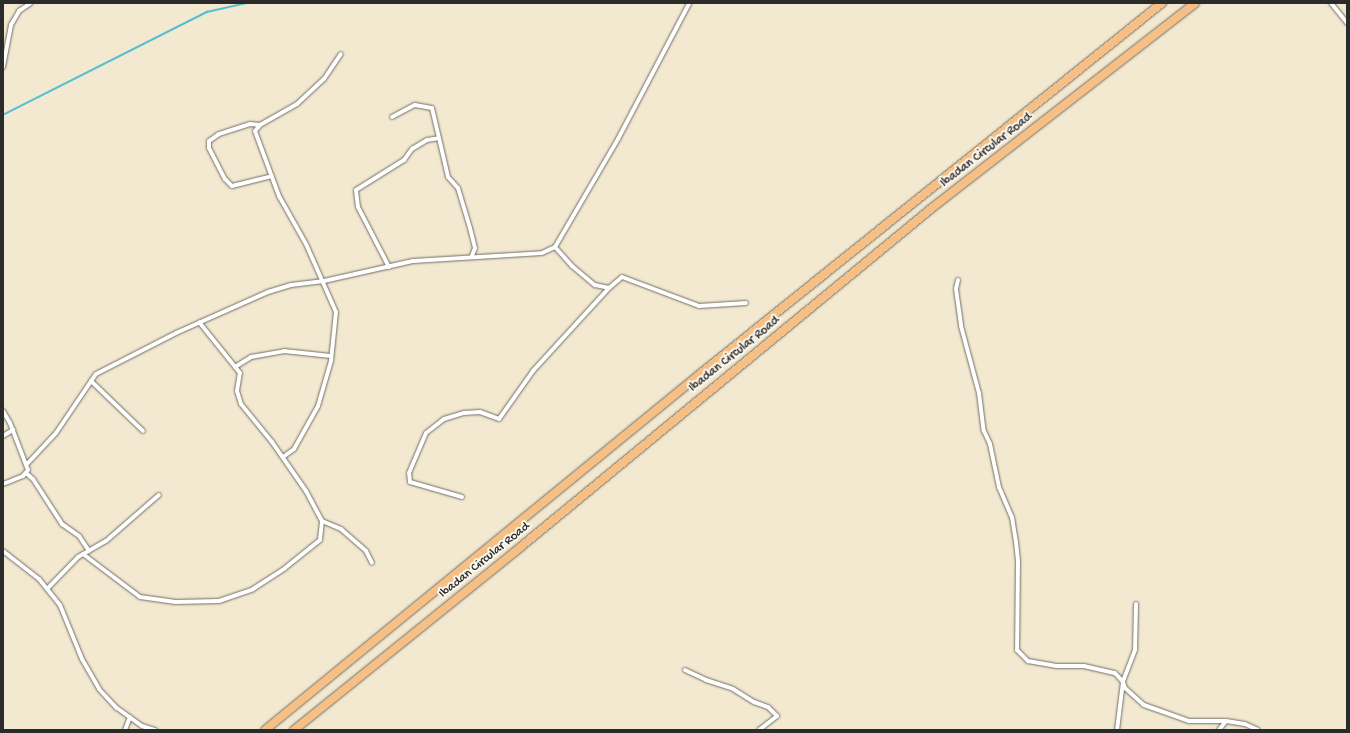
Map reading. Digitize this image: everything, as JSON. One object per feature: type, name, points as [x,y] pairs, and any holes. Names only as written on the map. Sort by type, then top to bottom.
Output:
[{"type":"highway","name":"Ibadan Circular Road","points":[[265,730],[706,369],[1162,3]]},
{"type":"highway","name":"Ibadan Circular Road","points":[[294,730],[524,545],[932,208],[1195,3]]},
{"type":"street","points":[[3,67],[11,25],[19,11],[31,3]]},
{"type":"street","points":[[1331,3],[1347,22]]},
{"type":"street","points":[[27,464],[56,433],[96,374],[199,322],[268,292],[291,285],[324,281],[389,267],[413,260],[542,253],[555,247],[618,139],[689,4]]},
{"type":"street","points":[[283,457],[294,449],[318,406],[326,384],[336,312],[324,281],[279,196],[255,131],[260,125],[297,104],[324,79],[341,54]]},
{"type":"street","points":[[392,117],[415,104],[428,105],[432,108],[448,177],[458,188],[463,203],[475,248],[472,256]]},
{"type":"street","points":[[260,125],[250,124],[219,134],[209,141],[209,148],[224,179],[232,186],[272,176]]},
{"type":"street","points":[[389,267],[358,207],[356,190],[404,160],[412,149],[427,140],[439,138]]},
{"type":"street","points":[[555,247],[572,266],[595,285],[609,288]]},
{"type":"street","points":[[462,497],[410,482],[409,473],[426,433],[444,419],[464,413],[480,412],[499,419],[533,371],[609,288],[622,277],[699,306],[746,303]]},
{"type":"street","points":[[958,280],[956,289],[961,326],[979,393],[984,431],[990,444],[999,487],[1013,523],[1018,561],[1016,650],[1028,661],[1102,669],[1115,673],[1123,682],[1125,688],[1144,705],[1189,720],[1226,721],[1245,724],[1258,730]]},
{"type":"street","points":[[83,554],[140,597],[176,602],[219,601],[253,589],[285,568],[320,540],[322,521],[306,491],[283,457],[241,404],[237,391],[240,373],[199,322]]},
{"type":"street","points":[[235,367],[251,358],[284,351],[330,356]]},
{"type":"street","points":[[91,381],[143,431]]},
{"type":"street","points":[[3,411],[13,430],[27,464],[26,473]]},
{"type":"street","points":[[3,436],[13,430]]},
{"type":"street","points":[[3,484],[26,473]]},
{"type":"street","points":[[26,473],[33,479],[62,524],[79,536],[89,551]]},
{"type":"street","points":[[48,588],[83,554],[106,540],[159,494]]},
{"type":"street","points":[[322,521],[341,529],[366,551],[372,564]]},
{"type":"street","points":[[3,551],[48,588],[60,605],[82,659],[99,689],[130,717],[155,730]]},
{"type":"street","points":[[1117,730],[1123,682],[1134,650],[1136,604]]},
{"type":"street","points":[[685,670],[706,680],[733,689],[754,702],[768,707],[777,716],[759,730]]},
{"type":"street","points":[[125,730],[130,717]]},
{"type":"street","points":[[1219,730],[1226,721]]},
{"type":"waterway","points":[[3,115],[207,12],[247,3]]}]
